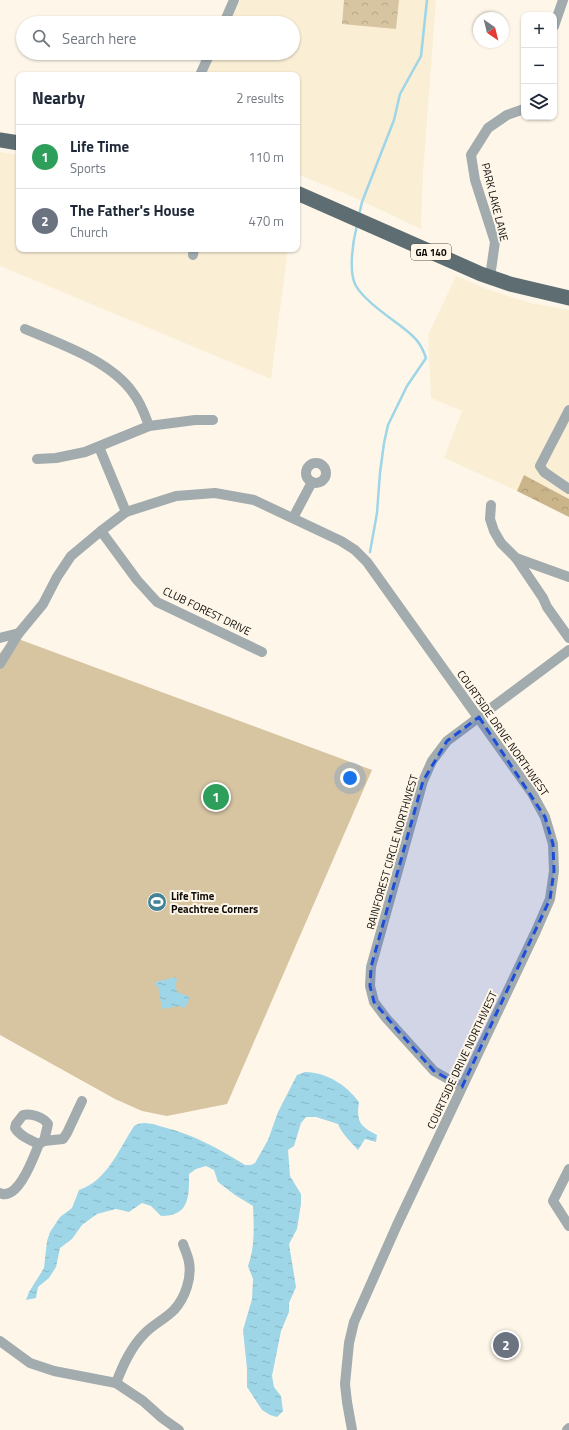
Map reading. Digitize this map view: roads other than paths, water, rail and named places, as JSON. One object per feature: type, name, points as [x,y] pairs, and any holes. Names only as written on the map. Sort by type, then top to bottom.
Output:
[{"type":"main road","points":[[0,140],[16,143]]},
{"type":"main road","name":"GA 140","points":[[300,194],[490,277],[510,284],[569,298]]},
{"type":"street","points":[[227,16],[234,0]]},
{"type":"street","points":[[557,17],[563,0]]},
{"type":"street","points":[[201,72],[207,60]]},
{"type":"street","name":"PARK LAKE LANE","points":[[490,277],[495,242],[474,180],[471,156],[488,128],[507,115],[521,110]]},
{"type":"street","points":[[25,329],[91,359],[113,372],[133,392],[140,403],[149,426]]},
{"type":"street","points":[[569,410],[565,426],[540,466],[544,472],[569,489]]},
{"type":"street","points":[[37,459],[56,458],[85,452],[149,426],[194,420],[213,420]]},
{"type":"street","points":[[99,447],[126,512]]},
{"type":"street","points":[[292,518],[312,482]]},
{"type":"street","name":"COURTSIDE DRIVE NORTHWEST","points":[[0,664],[19,633],[43,604],[57,577],[71,556],[101,530],[126,512],[176,496],[215,493],[254,500],[314,527],[347,544],[367,562],[479,717],[532,793],[545,817],[552,844],[554,871],[550,899],[397,1225],[354,1322],[349,1343],[345,1384],[352,1430]]},
{"type":"street","points":[[491,505],[490,519],[494,531],[501,543],[516,558],[543,598],[547,607],[569,638]]},
{"type":"street","name":"CLUB FOREST DRIVE","points":[[101,530],[137,580],[157,602],[262,652]]},
{"type":"street","points":[[516,558],[569,577]]},
{"type":"street","points":[[0,638],[19,633]]},
{"type":"street","name":"RAINFOREST CIRCLE NORTHWEST","points":[[462,1087],[434,1071],[386,1018],[374,1002],[370,986],[371,967],[423,781],[432,761],[447,741],[569,650]]},
{"type":"street","points":[[1,1196],[12,1193],[19,1186],[41,1143],[63,1139],[67,1134],[82,1101]]},
{"type":"street","points":[[569,1169],[553,1201],[569,1226]]},
{"type":"street","points":[[116,1383],[124,1363],[134,1346],[145,1333],[174,1309],[186,1293],[190,1263],[184,1244]]},
{"type":"street","points":[[0,1341],[30,1363],[54,1371],[116,1383],[143,1400],[162,1418],[179,1430]]},
{"type":"water","points":[[176,977],[177,982],[175,983],[177,992],[190,997],[185,1008],[179,1006],[162,1009],[158,986],[156,986],[155,982]]},
{"type":"water","points":[[305,1072],[329,1077],[348,1090],[359,1102],[358,1114],[360,1123],[377,1135],[376,1142],[365,1139],[358,1150],[344,1135],[338,1124],[316,1117],[306,1117],[301,1123],[294,1146],[288,1150],[290,1176],[301,1194],[301,1204],[297,1229],[289,1244],[296,1287],[289,1303],[289,1312],[281,1331],[272,1376],[274,1387],[281,1396],[283,1411],[277,1417],[262,1410],[247,1387],[247,1369],[243,1330],[252,1299],[253,1279],[248,1266],[253,1244],[253,1206],[218,1182],[214,1170],[206,1166],[196,1169],[189,1174],[188,1197],[183,1209],[178,1213],[161,1216],[151,1206],[142,1203],[129,1212],[116,1209],[97,1214],[82,1225],[72,1239],[60,1248],[56,1267],[49,1278],[38,1287],[36,1298],[26,1300],[29,1292],[44,1268],[47,1241],[50,1232],[60,1217],[72,1208],[79,1190],[89,1186],[105,1172],[134,1126],[141,1123],[148,1123],[175,1130],[206,1143],[245,1165],[251,1165],[255,1163],[268,1140],[278,1112],[297,1075]]},
{"type":"waterway","points":[[359,215],[362,202],[394,120],[400,94],[421,56],[427,0]]},
{"type":"waterway","points":[[357,225],[354,239],[352,265],[352,273],[356,286],[365,297],[414,337],[420,344],[426,358],[407,386],[388,425],[380,473],[377,513],[370,552]]},
{"type":"place","name":"Life Time","points":[[216,797]]},
{"type":"place","name":"Life Time Peachtree Corners","points":[[157,902]]},
{"type":"place","name":"The Father's House","points":[[506,1345]]}]
